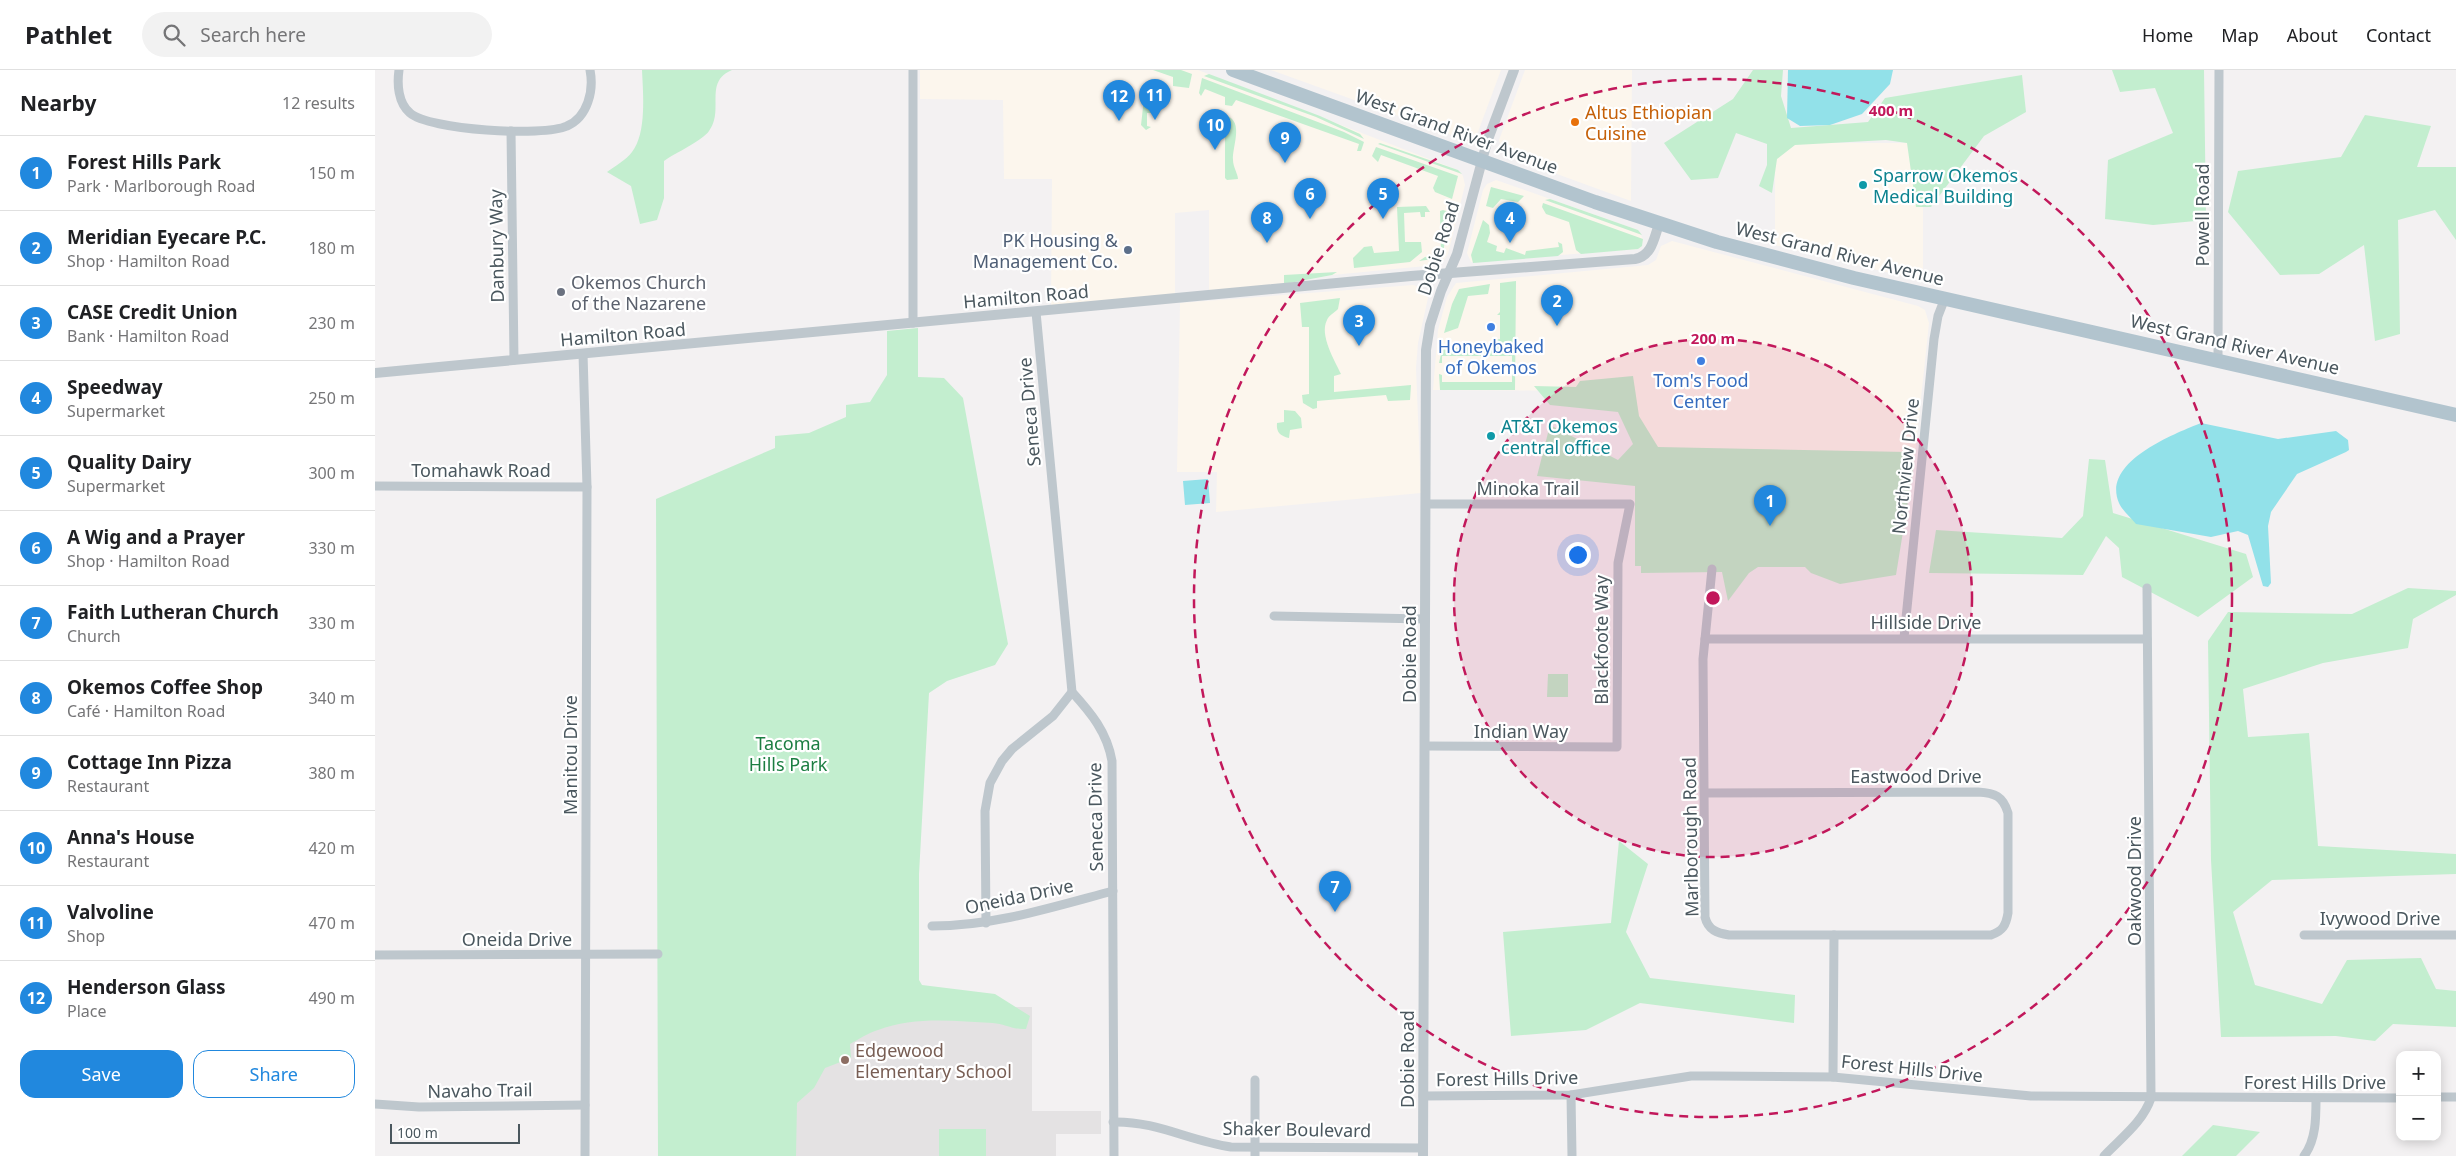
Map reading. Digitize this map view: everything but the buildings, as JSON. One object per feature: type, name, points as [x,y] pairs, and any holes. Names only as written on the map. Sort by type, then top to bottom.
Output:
[{"type":"main road","name":"West Grand River Avenue","points":[[1233,70],[1266,76],[1482,160],[1659,224],[1826,272],[2218,359],[2456,415]]},
{"type":"street","points":[[399,70],[401,100],[414,116],[432,122],[511,131],[555,129],[567,126],[576,120],[589,98],[591,85],[590,70]]},
{"type":"street","points":[[913,70],[913,323]]},
{"type":"street","name":"Dobie Road","points":[[1423,1152],[1426,350],[1431,325],[1448,273],[1457,254],[1482,160],[1514,70]]},
{"type":"street","name":"Powell Road","points":[[2218,359],[2219,70]]},
{"type":"street","name":"Danbury Way","points":[[511,131],[514,360]]},
{"type":"street","name":"Hamilton Road","points":[[375,373],[1448,273],[1638,258],[1646,254],[1650,249],[1659,224]]},
{"type":"street","name":"Northview Drive","points":[[1904,638],[1934,339],[1938,316],[1945,298]]},
{"type":"street","name":"Seneca Drive","points":[[1036,312],[1072,692],[1099,724],[1110,751],[1113,771],[1114,1156]]},
{"type":"street","name":"Manitou Drive","points":[[583,354],[587,487],[585,1156]]},
{"type":"street","name":"Tomahawk Road","points":[[375,486],[587,487]]},
{"type":"street","name":"Minoka Trail","points":[[1426,504],[1630,504]]},
{"type":"street","name":"Blackfoote Way","points":[[1617,747],[1618,563],[1630,504]]},
{"type":"street","name":"Marlborough Road","points":[[1712,569],[1705,638],[1705,917],[1713,930],[1729,935],[1834,935]]},
{"type":"street","name":"Oakwood Drive","points":[[2104,1156],[2140,1120],[2147,1110],[2151,1098],[2147,588]]},
{"type":"street","points":[[1274,616],[1425,619]]},
{"type":"street","name":"Hillside Drive","points":[[1705,638],[2147,639]]},
{"type":"street","points":[[986,923],[985,811],[990,783],[1002,761],[1012,749],[1053,716],[1072,692]]},
{"type":"street","name":"Indian Way","points":[[1425,746],[1617,747]]},
{"type":"street","name":"Eastwood Drive","points":[[1705,793],[1978,792],[1995,794],[2003,801],[2008,813],[2008,913],[2006,923],[1999,932],[1991,935],[1834,935]]},
{"type":"street","name":"Oneida Drive","points":[[932,926],[965,926],[986,923],[1029,914],[1113,891]]},
{"type":"street","points":[[1833,1077],[1834,935]]},
{"type":"street","name":"Ivywood Drive","points":[[2304,935],[2456,935]]},
{"type":"street","name":"Oneida Drive","points":[[375,955],[658,954]]},
{"type":"street","name":"Forest Hills Drive","points":[[1423,1096],[1571,1095],[1691,1076],[1833,1077],[2031,1096],[2396,1098]]},
{"type":"street","points":[[1255,1080],[1255,1152]]},
{"type":"street","points":[[1571,1095],[1572,1156]]},
{"type":"street","points":[[2441,1097],[2456,1097]]},
{"type":"street","points":[[2304,1156],[2309,1149],[2313,1133],[2316,1099]]},
{"type":"street","name":"Navaho Trail","points":[[375,1104],[412,1107],[585,1105]]},
{"type":"street","name":"Shaker Boulevard","points":[[1113,1122],[1149,1124],[1205,1142],[1255,1152],[1423,1152]]},
{"type":"shaded area","points":[[920,70],[1198,70],[1458,170],[1463,176],[1465,185],[1448,254],[1444,260],[1436,265],[1332,275],[1284,284],[1209,291],[1209,210],[1175,213],[1175,294],[1051,306],[1052,179],[1004,179],[1003,100],[920,99]]},
{"type":"shaded area","points":[[1271,70],[1501,70],[1478,132],[1474,137],[1465,140]]},
{"type":"shaded area","points":[[1525,70],[1632,70],[1631,201],[1510,157],[1502,152],[1499,140]]},
{"type":"shaded area","points":[[1775,143],[1923,143],[1923,281],[1775,245]]},
{"type":"shaded area","points":[[1496,180],[1638,230],[1643,239],[1642,246],[1638,249],[1471,262],[1467,253],[1483,190],[1487,184]]},
{"type":"shaded area","points":[[1672,241],[1918,306],[1925,310],[1929,323],[1914,464],[1635,463],[1634,391],[1433,390],[1438,330],[1447,297],[1456,283],[1648,265],[1656,260],[1661,246]]},
{"type":"shaded area","points":[[1413,285],[1423,288],[1428,298],[1418,343],[1416,368],[1421,493],[1216,512],[1217,472],[1177,472],[1180,303]]},
{"type":"shaded area","name":"Edgewood Elementary School","points":[[1032,1007],[1032,1111],[1101,1111],[1101,1134],[1056,1134],[1056,1156],[658,1156],[658,1009]]},
{"type":"green space","points":[[642,70],[732,70],[723,75],[718,82],[715,114],[709,131],[695,143],[664,161],[664,198],[657,220],[640,224],[631,186],[607,172],[627,158],[637,144],[643,112]]},
{"type":"green space","points":[[1153,70],[1181,70],[1192,74],[1189,88],[1173,86],[1173,77]]},
{"type":"green space","points":[[1753,70],[1783,70],[1781,96],[1791,128],[1868,122],[1885,98],[2022,75],[2026,112],[1984,136],[1931,207],[1916,207],[1907,143],[1886,140],[1795,145],[1777,159],[1772,193],[1759,186],[1767,165],[1767,144],[1736,133],[1718,178],[1691,180],[1664,143],[1733,99]]},
{"type":"green space","points":[[2112,70],[2204,70],[2206,220],[2153,225],[2105,219],[2108,160],[2173,133],[2155,88],[2120,92]]},
{"type":"green space","points":[[1209,74],[1320,116],[1360,134],[1364,139],[1316,117],[1204,76]]},
{"type":"green space","points":[[1202,78],[1344,132],[1364,142],[1361,151],[1357,151],[1359,144],[1236,100],[1232,106],[1225,105],[1225,97],[1205,89],[1201,96],[1199,93]]},
{"type":"green space","points":[[1150,88],[1154,92],[1151,113],[1147,113],[1147,126],[1151,127],[1146,130],[1141,125],[1145,90]]},
{"type":"green space","points":[[2365,115],[2431,126],[2417,167],[2456,167],[2456,240],[2435,210],[2398,220],[2400,334],[2375,341],[2364,245],[2319,274],[2280,275],[2228,212],[2238,171],[2341,157]]},
{"type":"green space","points":[[1227,116],[1232,119],[1236,129],[1233,160],[1238,179],[1227,180],[1225,178],[1225,133],[1209,132],[1209,121],[1221,124],[1224,117]]},
{"type":"green space","points":[[1380,143],[1458,170],[1462,174],[1378,144]]},
{"type":"green space","points":[[1376,147],[1458,176],[1452,199],[1435,192],[1433,188],[1438,176],[1381,155],[1378,162],[1372,156]]},
{"type":"green space","points":[[1491,187],[1524,196],[1518,202],[1501,199],[1493,208],[1486,206]]},
{"type":"green space","points":[[1550,199],[1638,230],[1642,235],[1545,200]]},
{"type":"green space","points":[[1543,203],[1643,239],[1642,246],[1638,249],[1581,254],[1576,250],[1569,222],[1546,214],[1542,207]]},
{"type":"green space","points":[[1426,206],[1430,212],[1425,212],[1425,217],[1421,217],[1420,212],[1404,213],[1405,242],[1421,242],[1422,252],[1410,262],[1354,268],[1353,258],[1364,247],[1372,246],[1374,253],[1399,251],[1397,207]]},
{"type":"green space","points":[[1440,211],[1449,212],[1443,254],[1440,258],[1419,261],[1425,257],[1441,255]]},
{"type":"green space","points":[[1483,220],[1489,225],[1490,233],[1487,242],[1497,246],[1496,251],[1504,253],[1506,248],[1525,255],[1526,251],[1559,247],[1558,242],[1562,244],[1563,252],[1558,256],[1473,263],[1471,255]]},
{"type":"green space","points":[[1337,272],[1332,275],[1284,284],[1284,275]]},
{"type":"green space","points":[[1516,281],[1515,390],[1440,390],[1439,374],[1442,375],[1442,382],[1512,382],[1512,356],[1442,356],[1442,363],[1439,363],[1443,345],[1447,349],[1493,345],[1493,340],[1500,339],[1500,315],[1497,315],[1500,312],[1500,283]]},
{"type":"green space","points":[[1490,284],[1488,294],[1468,296],[1458,328],[1444,333],[1452,304],[1459,289]]},
{"type":"green space","points":[[1340,298],[1338,309],[1329,317],[1325,326],[1326,340],[1341,374],[1334,376],[1334,392],[1411,385],[1410,400],[1388,401],[1386,395],[1317,401],[1317,408],[1313,409],[1303,403],[1302,395],[1309,394],[1309,327],[1302,327],[1300,303]]},
{"type":"green space","name":"Tacoma Hills Park","points":[[918,328],[918,377],[944,378],[963,398],[1008,644],[995,665],[947,681],[929,693],[919,874],[919,980],[922,985],[995,994],[1030,1016],[1026,1029],[1017,1029],[993,1023],[935,1020],[906,1023],[874,1031],[850,1044],[851,1058],[825,1068],[814,1088],[797,1103],[796,1156],[658,1156],[656,499],[775,448],[775,436],[809,433],[846,417],[846,405],[870,402],[887,375],[887,331]]},
{"type":"green space","points":[[1633,376],[1639,416],[1658,447],[1907,452],[1906,463],[1914,464],[1896,575],[1840,584],[1811,573],[1805,567],[1758,567],[1749,573],[1728,601],[1722,572],[1641,573],[1641,566],[1635,566],[1635,486],[1537,476],[1550,425],[1618,460],[1633,444],[1618,412],[1550,405],[1534,386],[1576,387],[1580,381]]},
{"type":"green space","points":[[1284,410],[1295,411],[1301,418],[1302,428],[1290,430],[1289,438],[1281,435],[1277,429],[1277,423],[1284,422]]},
{"type":"green space","points":[[2089,459],[2105,460],[2113,513],[2246,554],[2253,577],[2198,617],[2122,577],[2119,548],[2106,536],[2083,575],[1929,573],[1936,530],[2062,538],[2083,516]]},
{"type":"green space","points":[[2408,588],[2456,591],[2456,595],[2413,619],[2408,648],[2323,663],[2243,689],[2248,737],[2309,733],[2318,846],[2456,854],[2456,874],[2272,880],[2233,912],[2255,985],[2322,1004],[2347,960],[2421,958],[2436,989],[2456,991],[2456,1027],[2393,1024],[2375,1041],[2336,1036],[2221,1037],[2211,860],[2208,641],[2228,612],[2352,614]]},
{"type":"green space","points":[[1548,674],[1568,674],[1568,697],[1547,697]]},
{"type":"green space","points":[[1619,841],[1648,864],[1626,932],[1650,978],[1795,995],[1794,1023],[1640,1003],[1586,1030],[1511,1036],[1503,932],[1611,923]]},
{"type":"green space","points":[[2213,1125],[2260,1132],[2236,1156],[2182,1156]]},
{"type":"green space","points":[[939,1129],[986,1129],[986,1156],[939,1156]]},
{"type":"water","points":[[1788,70],[1893,70],[1890,84],[1862,114],[1830,125],[1800,126],[1787,118]]},
{"type":"water","points":[[2201,423],[2278,439],[2336,431],[2348,440],[2349,450],[2346,452],[2297,474],[2271,512],[2268,526],[2271,583],[2268,587],[2263,586],[2248,535],[2238,531],[2211,537],[2136,524],[2119,503],[2116,488],[2120,475],[2130,463],[2158,442]]},
{"type":"water","points":[[1208,479],[1210,503],[1185,505],[1183,481]]},
{"type":"place","name":"Valvoline","points":[[1155,120]]},
{"type":"place","name":"Henderson Glass","points":[[1119,121]]},
{"type":"place","name":"Altus Ethiopian Cuisine","points":[[1575,122]]},
{"type":"place","name":"Anna's House","points":[[1215,150]]},
{"type":"place","name":"Cottage Inn Pizza","points":[[1285,163]]},
{"type":"place","name":"Sparrow Okemos Medical Building","points":[[1863,185]]},
{"type":"place","name":"A Wig and a Prayer","points":[[1310,219]]},
{"type":"place","name":"Quality Dairy","points":[[1383,219]]},
{"type":"place","name":"Okemos Coffee Shop","points":[[1267,243]]},
{"type":"place","name":"Speedway","points":[[1510,243]]},
{"type":"place","name":"PK Housing & Management Co.","points":[[1128,250]]},
{"type":"place","name":"Okemos Church of the Nazarene","points":[[561,292]]},
{"type":"place","name":"Meridian Eyecare P.C.","points":[[1557,326]]},
{"type":"place","name":"Honeybaked of Okemos","points":[[1491,327]]},
{"type":"place","name":"CASE Credit Union","points":[[1359,346]]},
{"type":"place","name":"Tom's Food Center","points":[[1701,361]]},
{"type":"place","name":"AT&T Okemos central office","points":[[1491,436]]},
{"type":"place","name":"Forest Hills Park","points":[[1770,526]]},
{"type":"place","name":"Faith Lutheran Church","points":[[1335,912]]},
{"type":"place","name":"Edgewood Elementary School","points":[[845,1060]]}]
